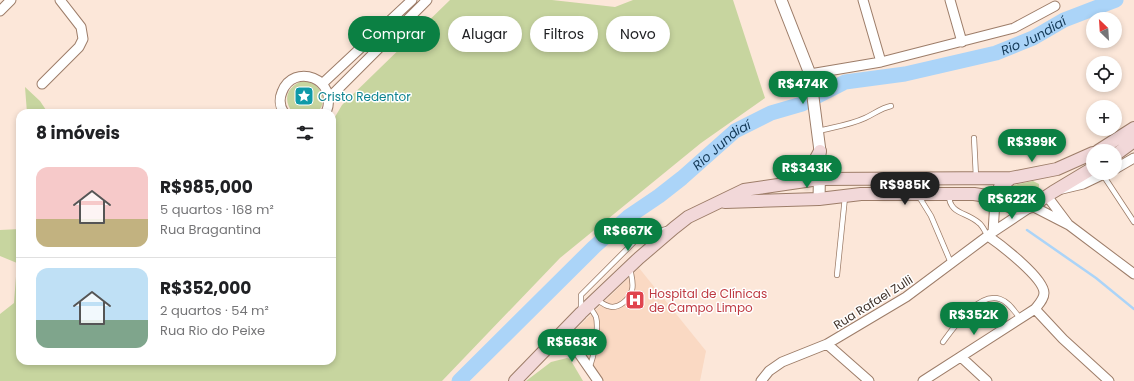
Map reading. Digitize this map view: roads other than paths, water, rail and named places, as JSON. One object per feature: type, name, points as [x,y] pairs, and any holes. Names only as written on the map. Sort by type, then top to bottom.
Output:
[{"type":"main road","points":[[1109,144],[1134,128]]},
{"type":"main road","points":[[1122,150],[1134,141]]},
{"type":"main road","points":[[800,181],[808,172],[820,151]]},
{"type":"main road","points":[[515,381],[588,306],[629,267],[674,228],[688,217],[744,190],[819,179],[1011,178],[1034,175],[1057,169],[1086,157]]},
{"type":"main road","points":[[1034,175],[1044,179],[1050,194]]},
{"type":"main road","points":[[995,201],[1000,187],[1011,178]]},
{"type":"main road","points":[[716,203],[787,199],[819,199],[845,196],[974,194],[987,196],[995,201],[1016,208],[1032,206],[1050,194],[1086,178]]},
{"type":"street","points":[[0,10],[11,0]]},
{"type":"street","points":[[42,84],[79,47],[83,39],[81,27],[60,0]]},
{"type":"street","points":[[322,84],[412,0]]},
{"type":"street","points":[[327,109],[329,98],[427,0]]},
{"type":"street","points":[[781,0],[810,74],[820,151],[819,199]]},
{"type":"street","points":[[863,0],[881,62]]},
{"type":"street","points":[[950,0],[962,42]]},
{"type":"street","points":[[810,74],[881,62],[1014,28],[1055,6]]},
{"type":"street","points":[[282,109],[280,103],[281,96],[288,83],[302,76],[309,76],[322,84],[329,98]]},
{"type":"street","points":[[1122,165],[1134,158]]},
{"type":"street","points":[[1050,194],[1069,225]]},
{"type":"street","points":[[923,381],[1035,309],[1041,302],[1044,294],[1043,285],[990,234],[995,201]]},
{"type":"street","points":[[1032,206],[1069,225],[1134,274]]},
{"type":"street","name":"Rua Rafael Zulli","points":[[761,381],[769,371],[782,362],[827,344],[906,297],[990,234],[1032,206]]},
{"type":"street","points":[[1035,309],[1063,339],[1109,381]]},
{"type":"street","points":[[564,332],[598,381]]},
{"type":"street","points":[[827,344],[869,381]]},
{"type":"street","points":[[961,357],[987,381]]},
{"type":"lane","points":[[818,131],[852,124],[881,108],[891,106]]},
{"type":"lane","points":[[974,138],[976,178]]},
{"type":"lane","points":[[1106,180],[1134,222]]},
{"type":"lane","points":[[917,194],[931,216],[951,263]]},
{"type":"lane","points":[[949,194],[949,202],[953,208],[979,223],[990,234]]},
{"type":"lane","points":[[837,275],[845,196]]},
{"type":"lane","points":[[589,368],[593,360],[596,321],[595,315],[581,295],[640,236],[674,228]]},
{"type":"lane","points":[[588,306],[619,306],[627,299],[632,291],[633,282],[629,267]]},
{"type":"lane","points":[[943,342],[955,326],[976,305],[990,299],[999,299],[1008,303],[1020,318]]},
{"type":"waterway","name":"Rio Jundiaí","points":[[459,381],[594,247],[628,217],[682,178],[735,131],[771,113],[802,104],[845,82],[905,74],[996,53],[1033,38],[1064,20],[1116,0]]},
{"type":"waterway","points":[[1027,230],[1096,278],[1134,309]]},
{"type":"place","name":"Cristo Redentor","points":[[304,96]]},
{"type":"place","name":"Hospital de Clínicas de Campo Limpo","points":[[635,300]]}]
